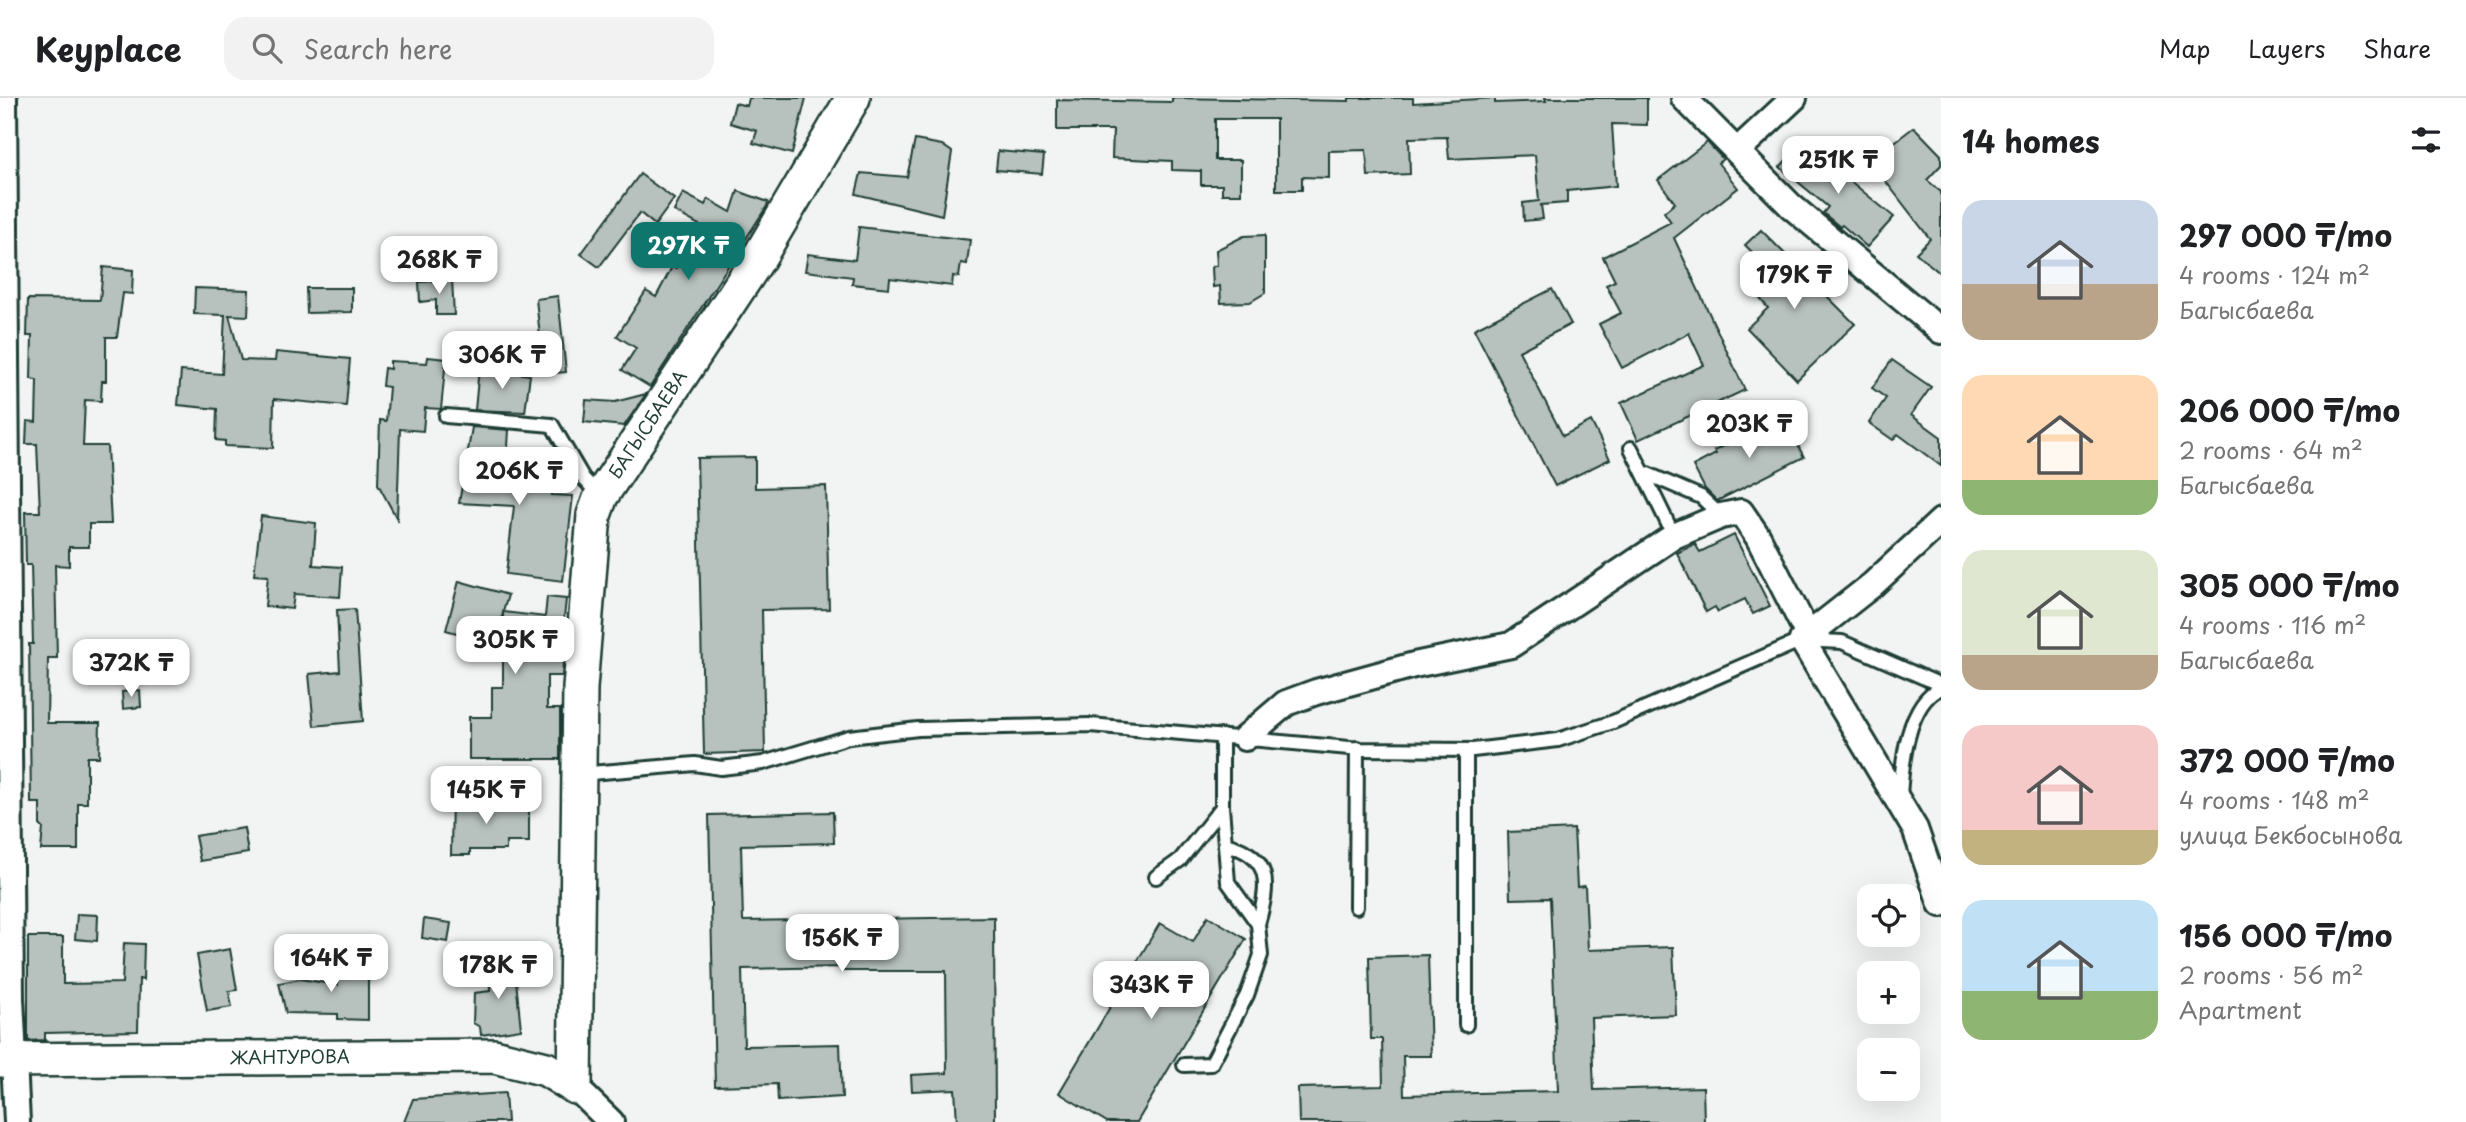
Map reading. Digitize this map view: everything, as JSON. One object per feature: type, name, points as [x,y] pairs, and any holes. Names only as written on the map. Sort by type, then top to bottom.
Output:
[{"type":"street","points":[[4,98],[11,998],[8,1060],[17,1122]]},
{"type":"street","name":"БАГЫСБАЕВА","points":[[575,1087],[578,774],[584,635],[594,515],[601,496],[758,260],[853,98]]},
{"type":"street","points":[[1684,98],[1791,206],[1941,331]]},
{"type":"street","points":[[1738,150],[1794,98]]},
{"type":"street","points":[[1234,737],[1286,703],[1316,692],[1414,665],[1511,645],[1674,536],[1721,516],[1741,512],[1758,537],[1805,637],[1915,830],[1941,904]]},
{"type":"street","points":[[1805,637],[1872,585],[1941,521]]},
{"type":"street","name":"ЖАНТУРОВА","points":[[8,1060],[494,1056],[546,1069],[575,1087]]},
{"type":"street","points":[[575,1087],[611,1122]]},
{"type":"lane","points":[[446,416],[552,425],[583,478],[601,496]]},
{"type":"lane","points":[[1631,448],[1674,536]]},
{"type":"lane","points":[[1643,472],[1701,497],[1721,516]]},
{"type":"lane","points":[[578,774],[695,764],[721,768],[763,763],[849,737],[918,729],[1090,725],[1357,748],[1466,750],[1558,740],[1613,722],[1805,637],[1842,642],[1941,686],[1920,708],[1907,736],[1899,804]]},
{"type":"lane","points":[[1234,737],[1222,807],[1228,882],[1258,923]]},
{"type":"lane","points":[[1356,906],[1357,748]]},
{"type":"lane","points":[[1466,750],[1466,1025]]},
{"type":"lane","points":[[1156,877],[1180,860],[1222,807]]},
{"type":"lane","points":[[1184,1065],[1211,1064],[1247,995],[1261,955],[1258,923],[1268,886],[1262,868],[1237,847],[1225,844]]},
{"type":"building","points":[[749,98],[806,98],[792,154],[753,143],[757,131],[730,123],[735,103],[747,106]]},
{"type":"building","points":[[1172,98],[1349,101],[1349,98],[1413,98],[1413,103],[1495,98],[1495,103],[1546,101],[1545,98],[1647,98],[1647,125],[1612,124],[1616,186],[1567,191],[1567,203],[1541,205],[1543,219],[1524,221],[1523,203],[1539,201],[1535,155],[1449,159],[1447,137],[1409,138],[1410,174],[1368,176],[1366,150],[1329,151],[1329,178],[1302,177],[1302,190],[1276,190],[1276,119],[1215,119],[1215,160],[1241,160],[1241,194],[1222,194],[1222,185],[1201,185],[1201,171],[1172,170],[1172,161],[1112,158],[1113,130],[1057,130],[1057,100],[1172,102]]},
{"type":"building","points":[[1914,127],[1941,155],[1941,165],[1927,180],[1941,192],[1941,274],[1916,253],[1930,239],[1870,161]]},
{"type":"building","points":[[915,140],[942,145],[952,152],[942,215],[856,194],[861,173],[907,177]]},
{"type":"building","points":[[1707,142],[1723,159],[1718,163],[1738,188],[1674,238],[1745,390],[1638,440],[1621,403],[1704,365],[1689,333],[1622,368],[1599,324],[1621,313],[1606,285],[1615,281],[1603,257],[1671,222],[1664,212],[1675,203],[1658,180]]},
{"type":"building","points":[[1801,144],[1834,173],[1837,170],[1894,217],[1867,247],[1842,225],[1840,227],[1823,213],[1828,207],[1780,167]]},
{"type":"building","points":[[998,151],[1044,155],[1042,174],[996,170]]},
{"type":"building","points":[[640,174],[674,199],[655,225],[640,213],[599,267],[581,254]]},
{"type":"building","points":[[738,191],[768,202],[767,206],[650,387],[622,370],[636,348],[617,336],[646,291],[656,297],[672,267],[676,268],[699,225],[674,211],[683,193],[705,205],[708,199],[731,212]]},
{"type":"building","points":[[859,227],[970,240],[967,264],[961,263],[959,277],[953,276],[952,286],[890,278],[889,288],[852,284],[853,277],[805,271],[808,254],[855,260]]},
{"type":"building","points":[[1761,230],[1814,283],[1820,278],[1832,290],[1828,297],[1855,324],[1797,380],[1747,328],[1768,308],[1750,287],[1770,270],[1745,245]]},
{"type":"building","points":[[1265,235],[1265,293],[1250,302],[1221,303],[1220,286],[1213,287],[1212,267],[1217,265],[1216,250],[1244,236]]},
{"type":"building","points":[[103,267],[133,270],[132,294],[123,293],[117,337],[106,337],[106,381],[102,381],[101,401],[85,400],[83,446],[107,446],[111,524],[89,524],[89,547],[69,547],[69,566],[55,565],[57,658],[48,658],[47,723],[100,723],[99,757],[87,757],[87,803],[78,803],[78,850],[41,850],[43,828],[40,825],[40,803],[31,803],[29,644],[33,644],[31,565],[26,565],[25,512],[40,512],[37,444],[26,444],[27,421],[36,422],[37,380],[31,379],[32,336],[27,336],[28,299],[100,300]]},
{"type":"building","points":[[452,280],[454,315],[436,315],[436,300],[420,302],[419,282]]},
{"type":"building","points":[[195,288],[249,290],[248,316],[229,315],[241,360],[275,361],[276,352],[350,359],[346,406],[274,399],[273,448],[225,446],[225,441],[216,440],[217,409],[178,405],[181,371],[222,374],[225,315],[194,314]]},
{"type":"building","points":[[306,288],[352,288],[352,312],[307,313]]},
{"type":"building","points":[[1552,289],[1571,324],[1519,351],[1563,436],[1591,421],[1610,459],[1555,486],[1474,329]]},
{"type":"building","points":[[558,296],[566,372],[544,374],[536,299]]},
{"type":"building","points":[[428,357],[446,359],[441,409],[425,408],[423,431],[400,429],[397,519],[378,484],[380,420],[386,421],[389,387],[382,386],[384,368],[390,369],[390,361],[427,363]]},
{"type":"building","points":[[1892,360],[1931,387],[1911,415],[1941,437],[1941,466],[1898,434],[1893,440],[1869,423],[1886,398],[1872,388]]},
{"type":"building","points":[[479,368],[530,375],[525,412],[475,410]]},
{"type":"building","points":[[646,394],[624,426],[584,422],[586,400],[615,402]]},
{"type":"building","points":[[1783,417],[1804,457],[1717,501],[1705,489],[1693,466],[1716,454],[1714,451]]},
{"type":"building","points":[[472,427],[509,430],[506,479],[553,482],[552,495],[573,496],[563,581],[506,574],[514,506],[459,503]]},
{"type":"building","points":[[755,457],[755,488],[826,486],[829,609],[762,610],[765,752],[704,754],[697,458]]},
{"type":"building","points":[[261,516],[316,523],[313,565],[342,567],[340,597],[294,594],[292,609],[265,606],[268,576],[254,575]]},
{"type":"building","points":[[1734,535],[1770,606],[1753,614],[1745,599],[1718,612],[1715,607],[1706,612],[1677,553],[1695,544],[1700,552]]},
{"type":"building","points":[[459,581],[508,595],[503,612],[545,617],[547,597],[566,599],[561,647],[564,647],[562,676],[547,676],[547,709],[560,709],[560,759],[469,759],[469,717],[492,717],[492,687],[503,687],[503,613],[500,625],[460,634],[446,630]]},
{"type":"building","points":[[355,609],[363,721],[314,726],[309,674],[340,671],[337,610]]},
{"type":"building","points":[[140,690],[141,707],[123,709],[122,692]]},
{"type":"building","points":[[452,793],[471,793],[471,807],[529,807],[529,842],[506,842],[506,850],[470,850],[470,855],[451,855]]},
{"type":"building","points":[[833,812],[834,843],[741,845],[743,921],[994,917],[995,1122],[957,1122],[955,1089],[912,1091],[911,1075],[947,1073],[946,971],[842,971],[842,967],[742,969],[744,1046],[840,1044],[842,1097],[778,1101],[777,1084],[715,1086],[709,815]]},
{"type":"building","points":[[244,828],[248,853],[200,861],[195,836]]},
{"type":"building","points":[[1574,829],[1577,887],[1585,886],[1588,950],[1673,947],[1676,1015],[1591,1018],[1594,1090],[1703,1087],[1704,1122],[1299,1122],[1298,1088],[1383,1086],[1382,1039],[1371,1039],[1369,957],[1428,955],[1431,1056],[1403,1056],[1404,1095],[1558,1091],[1550,898],[1510,899],[1508,832]]},
{"type":"building","points":[[77,914],[98,915],[97,941],[75,939]]},
{"type":"building","points":[[1208,916],[1246,939],[1137,1122],[1107,1122],[1059,1093],[1160,923],[1193,942]]},
{"type":"building","points":[[424,919],[451,923],[448,942],[422,938]]},
{"type":"building","points":[[28,937],[63,937],[63,984],[122,983],[124,943],[144,944],[143,980],[139,979],[138,1031],[45,1033],[45,1040],[28,1041]]},
{"type":"building","points":[[230,949],[237,990],[229,991],[232,1007],[207,1011],[197,955]]},
{"type":"building","points":[[514,961],[521,1029],[481,1035],[480,1027],[473,1023],[474,993],[490,991],[489,962]]},
{"type":"building","points":[[339,962],[368,962],[368,1020],[338,1019],[338,1014],[286,1013],[279,983],[300,979],[338,985]]},
{"type":"building","points":[[505,1093],[507,1122],[404,1122],[413,1099]]}]
